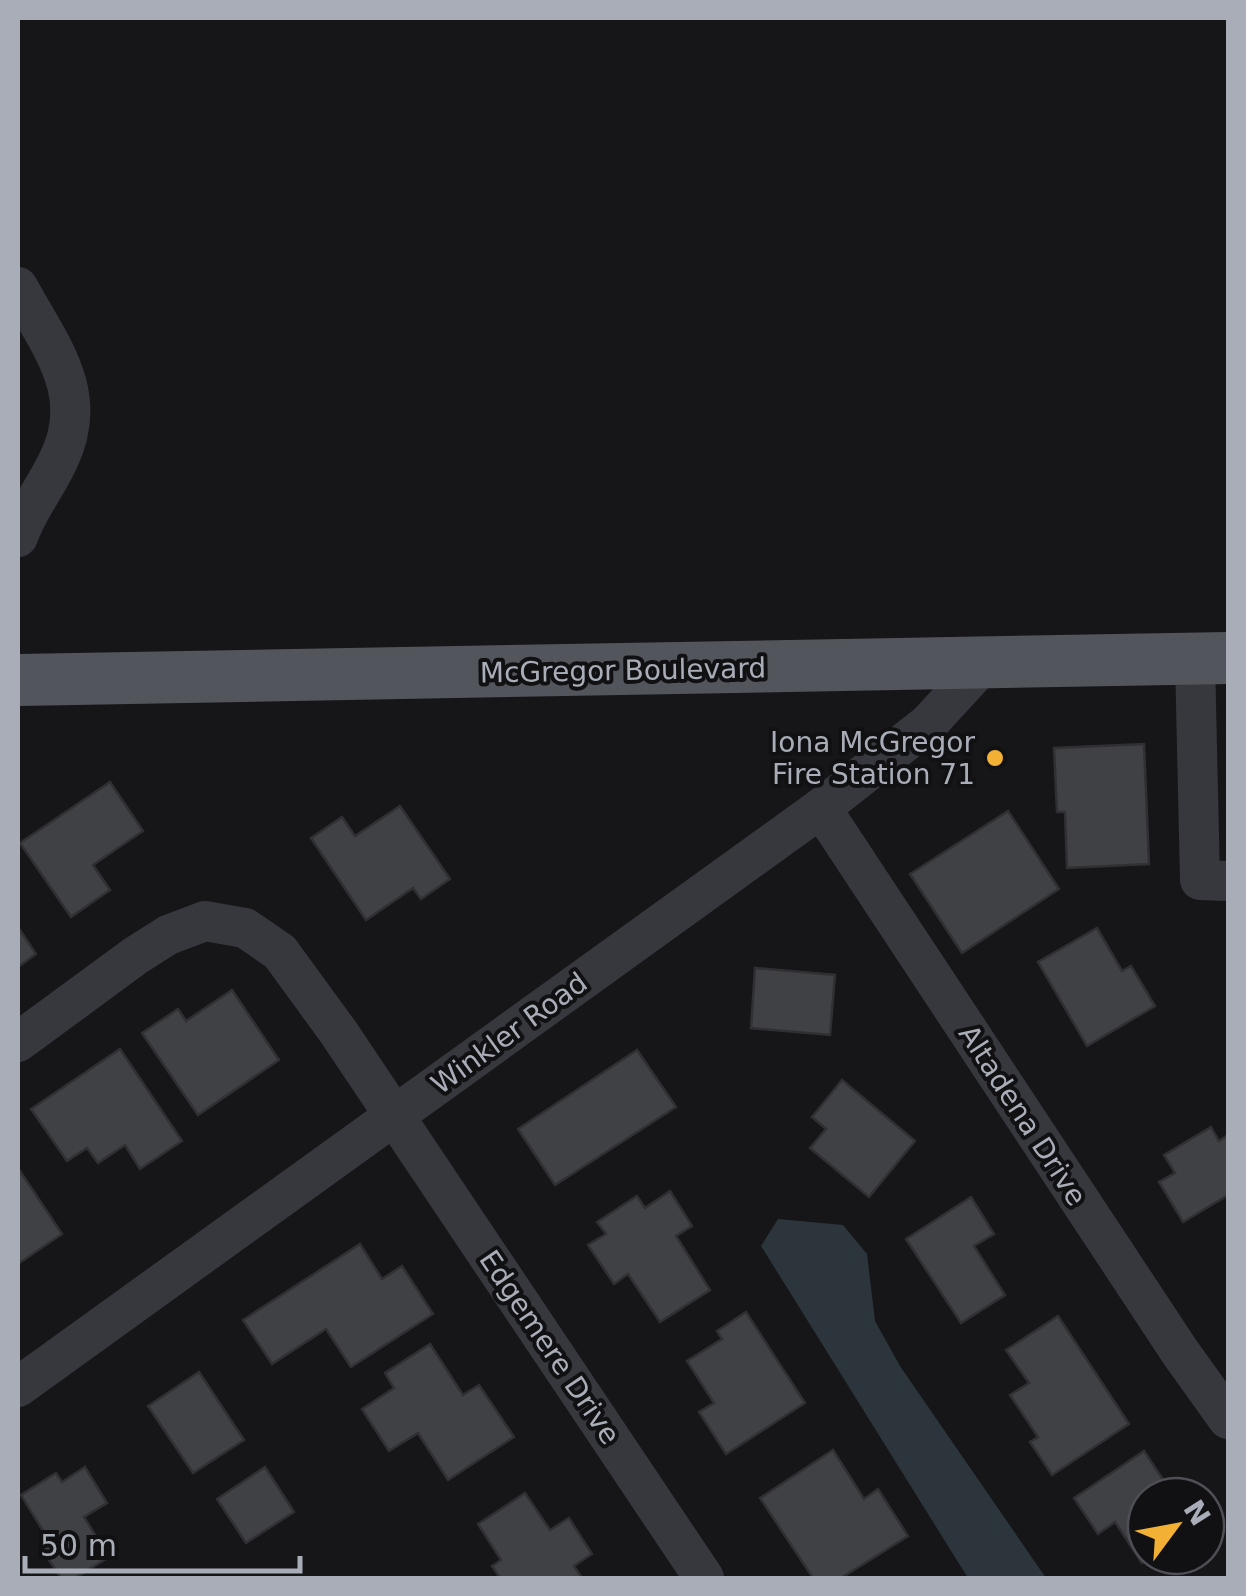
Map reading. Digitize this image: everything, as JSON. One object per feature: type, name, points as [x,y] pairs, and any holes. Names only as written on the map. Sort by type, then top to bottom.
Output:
[{"type":"main road","name":"McGregor Boulevard","points":[[18,680],[1212,659]]},
{"type":"street","points":[[18,287],[60,363],[73,414],[60,458],[18,537]]},
{"type":"street","points":[[1212,659],[1200,880],[1228,881]]},
{"type":"street","name":"Winkler Road","points":[[18,1387],[821,808],[928,724],[986,662]]},
{"type":"street","name":"Altadena Drive","points":[[821,808],[1169,1336],[1228,1419]]},
{"type":"street","name":"Edgemere Drive","points":[[18,1042],[168,935],[205,921],[245,928],[280,952],[704,1578]]},
{"type":"shaded area","points":[[778,1219],[843,1225],[867,1254],[875,1321],[900,1366],[1046,1578],[968,1578],[761,1246]]},
{"type":"building","points":[[1144,744],[1149,864],[1067,868],[1065,812],[1057,812],[1054,748]]},
{"type":"building","points":[[110,782],[143,831],[93,865],[110,890],[71,917],[20,843]]},
{"type":"building","points":[[400,806],[450,879],[421,899],[413,888],[366,920],[311,838],[342,817],[355,836]]},
{"type":"building","points":[[1008,811],[1059,889],[962,953],[910,874]]},
{"type":"building","points":[[18,927],[36,954],[18,967]]},
{"type":"building","points":[[1097,928],[1122,971],[1131,966],[1155,1006],[1087,1046],[1038,962]]},
{"type":"building","points":[[755,968],[835,975],[830,1035],[751,1028]]},
{"type":"building","points":[[232,990],[279,1060],[198,1115],[142,1033],[178,1009],[186,1021]]},
{"type":"building","points":[[120,1049],[182,1141],[140,1169],[125,1145],[98,1163],[87,1148],[67,1161],[31,1109]]},
{"type":"building","points":[[637,1050],[676,1107],[555,1185],[518,1129]]},
{"type":"building","points":[[842,1080],[915,1141],[869,1197],[810,1148],[826,1129],[812,1117]]},
{"type":"building","points":[[1211,1127],[1219,1141],[1228,1135],[1228,1195],[1183,1222],[1159,1182],[1175,1173],[1164,1155]]},
{"type":"building","points":[[18,1168],[62,1234],[18,1264]]},
{"type":"building","points":[[670,1191],[692,1226],[676,1236],[710,1290],[660,1322],[628,1274],[614,1284],[588,1245],[606,1234],[597,1222],[637,1196],[645,1208]]},
{"type":"building","points":[[971,1197],[994,1234],[974,1246],[1005,1295],[961,1323],[906,1239]]},
{"type":"building","points":[[360,1244],[382,1279],[402,1266],[433,1314],[351,1367],[326,1329],[272,1364],[243,1320]]},
{"type":"building","points":[[746,1312],[805,1403],[726,1454],[699,1412],[714,1403],[687,1361],[722,1339],[717,1331]]},
{"type":"building","points":[[1058,1316],[1129,1424],[1052,1475],[1030,1442],[1038,1437],[1010,1395],[1029,1383],[1006,1350]]},
{"type":"building","points":[[430,1344],[463,1395],[479,1385],[514,1437],[448,1480],[418,1433],[389,1451],[362,1409],[394,1388],[385,1373]]},
{"type":"building","points":[[199,1372],[244,1440],[193,1473],[148,1406]]},
{"type":"building","points":[[833,1450],[864,1499],[878,1489],[908,1536],[841,1578],[813,1578],[760,1498]]},
{"type":"building","points":[[1144,1451],[1161,1476],[1126,1476],[1126,1539],[1115,1522],[1098,1534],[1074,1498]]},
{"type":"building","points":[[85,1467],[107,1503],[84,1517],[109,1557],[75,1578],[61,1578],[41,1548],[50,1542],[21,1495],[56,1473],[62,1482]]},
{"type":"building","points":[[265,1467],[294,1512],[246,1543],[217,1499]]},
{"type":"building","points":[[525,1493],[550,1530],[569,1518],[592,1554],[574,1566],[582,1578],[500,1578],[492,1566],[501,1560],[478,1524]]},
{"type":"place","name":"Iona McGregor Fire Station 71","points":[[995,758]]}]
